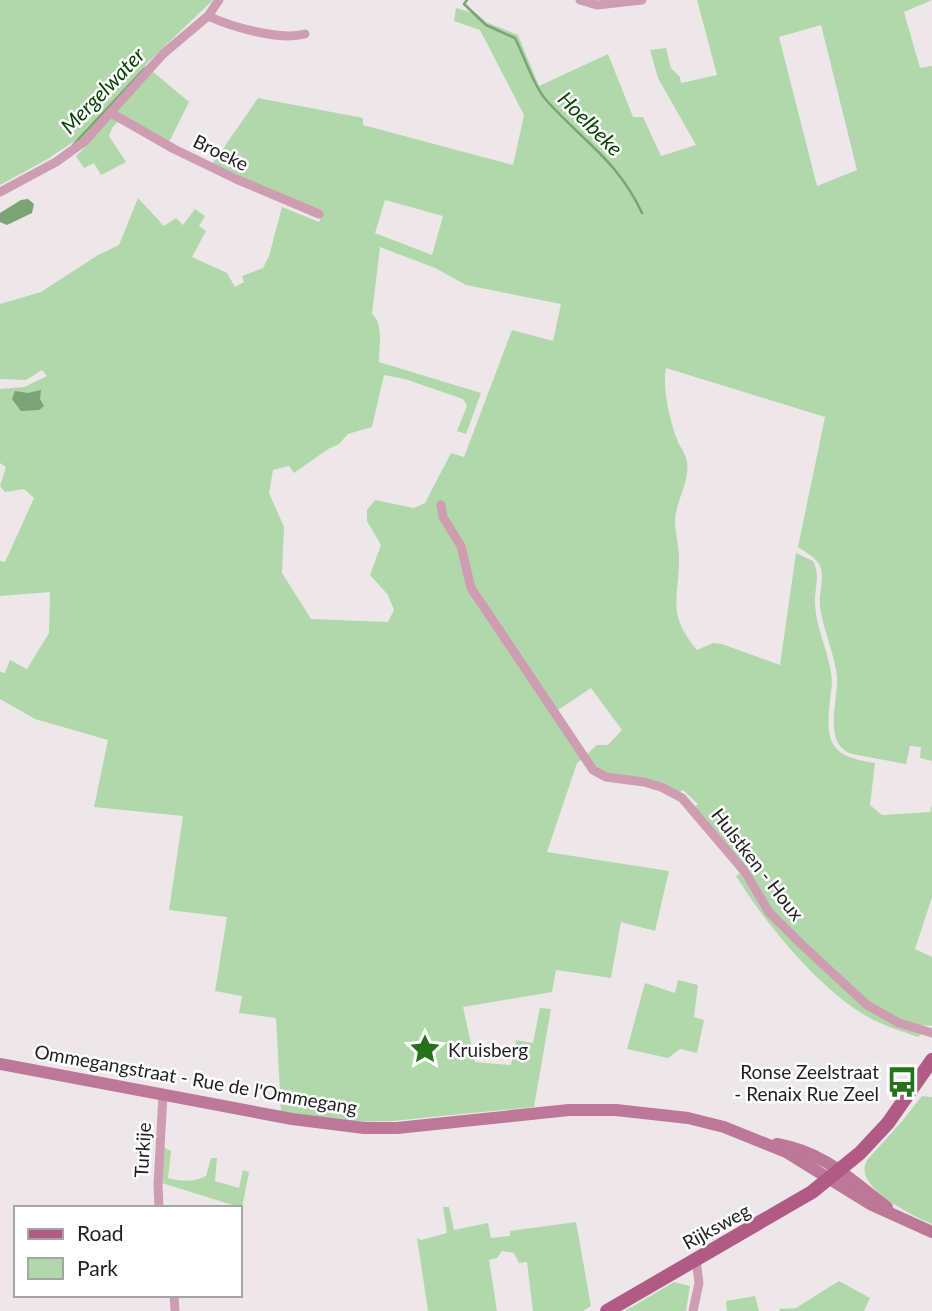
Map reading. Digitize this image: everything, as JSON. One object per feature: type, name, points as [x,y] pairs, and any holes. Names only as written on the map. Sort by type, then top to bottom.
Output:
[{"type":"main road","name":"Rijksweg","points":[[607,1311],[797,1201],[840,1169],[860,1153],[888,1123],[932,1060]]},
{"type":"main road","name":"Ommegangstraat - Rue de l'Ommegang","points":[[0,1064],[292,1119],[364,1128],[397,1128],[551,1111],[616,1110],[688,1118],[724,1127],[786,1152],[870,1204],[904,1219]]},
{"type":"main road","name":"Ommegangstraat - Rue de l'Ommegang","points":[[759,1140],[796,1147],[840,1169],[904,1219]]},
{"type":"main road","points":[[904,1219],[932,1232]]},
{"type":"street","points":[[0,192],[71,152],[111,113],[163,54],[208,16],[219,0]]},
{"type":"street","points":[[580,0],[597,5],[642,0]]},
{"type":"street","points":[[208,16],[228,25],[294,37],[305,34]]},
{"type":"street","name":"Broeke","points":[[111,113],[174,149],[236,179],[276,198],[320,214]]},
{"type":"street","name":"Hulstken - Houx","points":[[441,505],[443,517],[461,546],[471,588],[593,770],[606,777],[661,787],[682,798],[745,872],[769,912],[792,935],[867,1004],[899,1023],[932,1033]]},
{"type":"street","name":"Turkije","points":[[159,1206],[163,1094]]},
{"type":"street","points":[[693,1311],[699,1283],[696,1259]]},
{"type":"green space","points":[[0,0],[213,0],[145,65],[189,102],[168,144],[122,117],[109,136],[126,162],[101,175],[94,163],[84,168],[76,156],[84,148],[76,140],[0,185]]},
{"type":"green space","points":[[697,0],[932,0],[904,12],[920,68],[932,66],[932,761],[920,758],[921,747],[910,746],[906,764],[852,754],[842,748],[836,739],[834,716],[837,680],[820,607],[821,569],[815,559],[798,547],[825,417],[666,368],[665,376],[670,415],[687,462],[687,476],[675,520],[679,558],[676,606],[687,637],[697,650],[713,643],[722,644],[780,665],[796,553],[813,561],[817,577],[816,613],[832,676],[830,738],[840,752],[849,757],[875,763],[870,805],[882,815],[930,812],[932,805],[932,897],[915,949],[932,957],[932,1026],[911,1024],[867,1000],[772,912],[694,807],[698,804],[683,790],[680,792],[605,774],[584,758],[577,763],[547,852],[669,871],[655,931],[621,922],[611,978],[556,970],[552,992],[463,1007],[475,1062],[511,1065],[516,1040],[533,1043],[540,1008],[551,1009],[534,1107],[392,1121],[345,1122],[281,1111],[276,1018],[239,1013],[242,996],[215,991],[227,917],[169,910],[183,816],[94,807],[108,740],[35,719],[0,699],[0,672],[5,673],[10,660],[27,669],[49,633],[50,592],[0,596],[0,561],[5,562],[34,498],[24,489],[5,492],[0,486],[6,467],[0,463],[0,389],[24,387],[47,376],[42,370],[26,380],[0,379],[0,304],[41,292],[98,255],[119,245],[138,198],[164,226],[176,218],[183,225],[195,209],[205,216],[199,226],[206,231],[192,257],[227,273],[235,287],[244,282],[242,276],[263,268],[269,256],[282,207],[319,222],[322,214],[211,166],[258,98],[363,118],[363,125],[513,165],[524,115],[480,30],[454,21],[456,8],[477,14],[486,22],[518,35],[539,86],[608,54],[633,117],[643,117],[661,156],[696,145],[658,78],[650,50],[666,48],[671,68],[680,77],[681,83],[717,75]],"holes":[[[821,25],[857,170],[817,186],[779,37]],[[385,200],[443,216],[432,255],[375,233]],[[380,247],[435,268],[466,285],[561,304],[553,341],[512,330],[464,457],[451,453],[425,503],[414,508],[375,500],[367,510],[367,521],[381,545],[370,575],[388,595],[394,610],[388,622],[311,619],[282,573],[284,527],[269,493],[273,470],[289,466],[294,473],[339,444],[348,434],[372,427],[384,375],[405,379],[463,399],[467,406],[457,431],[466,434],[481,393],[379,362],[379,330],[372,314]],[[591,688],[622,730],[608,745],[597,745],[587,754],[558,710]]]},
{"type":"green space","points":[[740,873],[769,918],[850,994],[923,1032],[918,1037],[880,1023],[831,990],[795,954],[762,914],[736,876]]},
{"type":"green space","points":[[678,980],[698,985],[694,1017],[704,1020],[697,1053],[680,1049],[668,1058],[627,1049],[645,983],[675,993]]},
{"type":"green space","points":[[922,1096],[932,1097],[932,1224],[898,1207],[875,1189],[867,1179],[865,1169],[868,1159]]},
{"type":"green space","points":[[163,1147],[171,1151],[168,1178],[187,1181],[206,1176],[211,1158],[217,1158],[215,1181],[239,1188],[243,1170],[249,1172],[242,1208],[162,1183]]},
{"type":"green space","points":[[443,1207],[449,1207],[454,1230],[488,1223],[491,1238],[510,1236],[510,1231],[576,1222],[591,1306],[583,1311],[533,1311],[527,1262],[519,1263],[514,1253],[502,1251],[497,1258],[489,1260],[497,1311],[428,1311],[417,1238],[421,1240],[447,1233]]},
{"type":"green space","points":[[839,1281],[870,1298],[864,1311],[779,1309],[796,1308]]},
{"type":"green space","points":[[674,1282],[690,1286],[686,1311],[625,1311]]},
{"type":"green space","points":[[755,1296],[759,1311],[727,1311],[726,1301]]},
{"type":"shaded area","points":[[28,199],[34,204],[32,213],[7,225],[0,222],[0,213],[21,200]]},
{"type":"shaded area","points":[[41,390],[40,399],[44,406],[39,410],[21,411],[12,399],[15,391],[28,393]]},
{"type":"waterway","name":"Hoelbeke","points":[[467,0],[464,4],[486,25],[515,38],[542,95],[611,165],[633,195],[642,213]]},
{"type":"waterway","name":"Mergelwater","points":[[73,145],[144,69]]},
{"type":"place","name":"Kruisberg","points":[[425,1049]]},
{"type":"place","name":"Ronse Zeelstraat - Renaix Rue Zeel","points":[[902,1082]]}]
